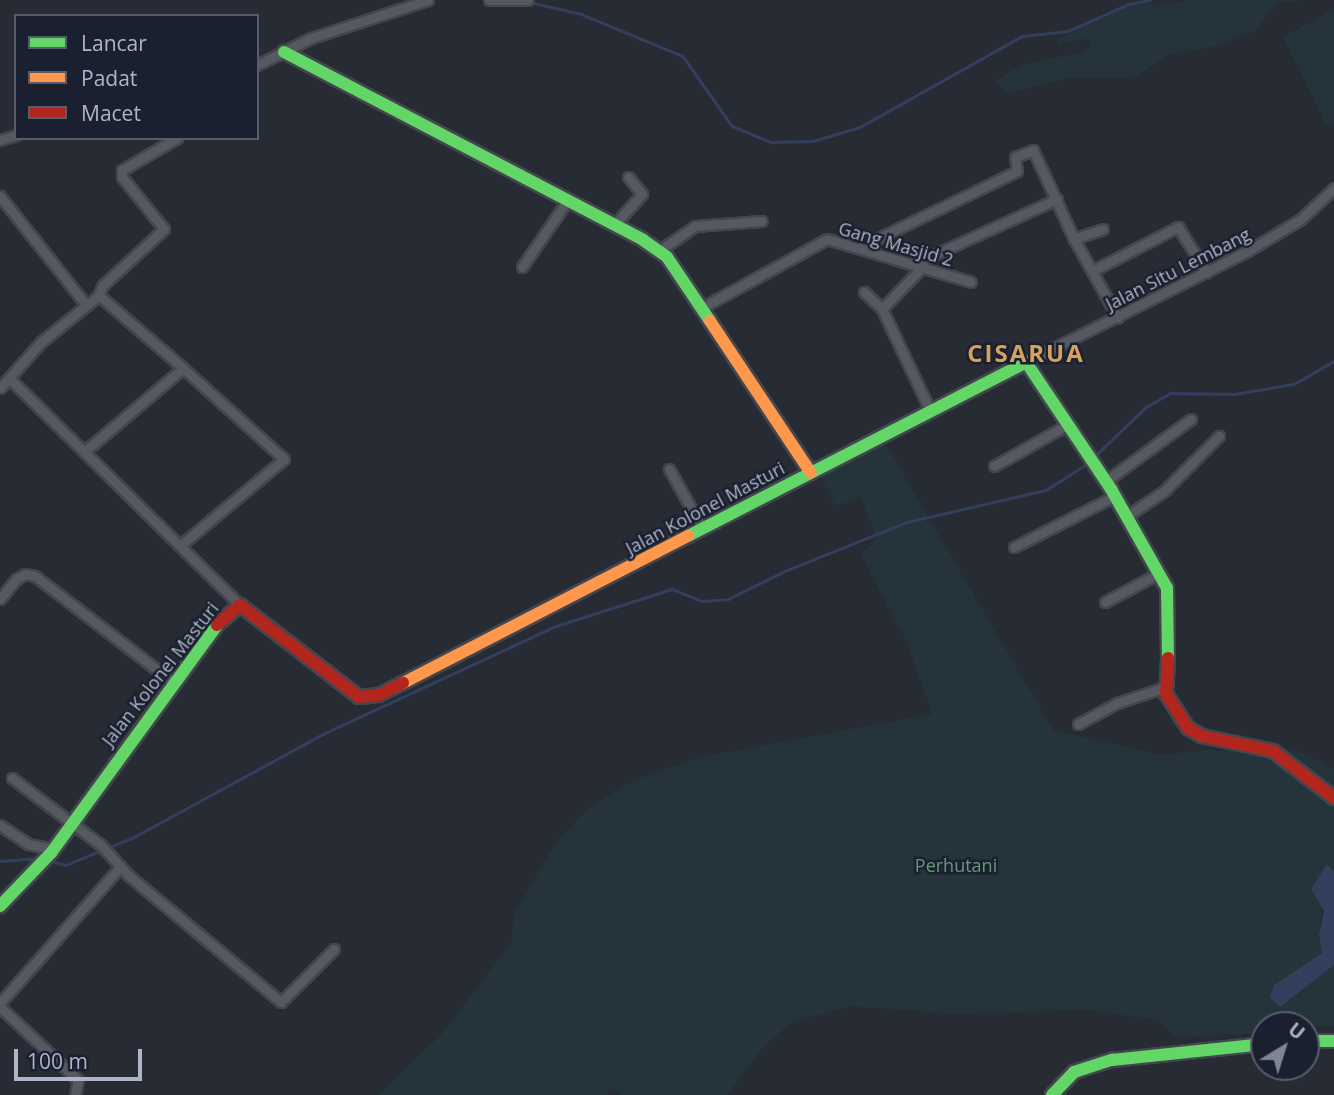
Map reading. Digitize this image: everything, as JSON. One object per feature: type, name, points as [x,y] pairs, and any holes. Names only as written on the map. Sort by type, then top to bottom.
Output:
[{"type":"main road","points":[[284,52],[659,251],[703,307],[811,473]]},
{"type":"main road","points":[[1026,362],[1106,481],[1159,573],[1171,604],[1167,687],[1171,708],[1188,728],[1202,736],[1273,751],[1334,798]]},
{"type":"main road","name":"Jalan Kolonel Masturi","points":[[0,906],[50,854],[172,681],[229,610],[240,605],[318,669],[359,696],[369,698],[1026,362]]},
{"type":"main road","points":[[1052,1095],[1074,1072],[1112,1060],[1250,1045]]},
{"type":"street","points":[[259,64],[355,22],[428,0]]},
{"type":"street","points":[[489,0],[528,0]]},
{"type":"street","points":[[0,388],[41,342],[98,296],[103,285],[164,229],[122,177],[122,170],[174,140]]},
{"type":"street","points":[[860,247],[1017,171],[1015,158],[1036,151],[1074,239],[1118,318]]},
{"type":"street","points":[[614,225],[642,194],[628,177]]},
{"type":"street","name":"Jalan Situ Lembang","points":[[1026,362],[1207,273],[1290,227],[1334,188]]},
{"type":"street","points":[[0,196],[86,305]]},
{"type":"street","points":[[882,309],[919,265],[1057,200]]},
{"type":"street","points":[[522,267],[567,201]]},
{"type":"street","points":[[659,251],[695,226],[762,222]]},
{"type":"street","points":[[1093,271],[1178,227],[1207,273]]},
{"type":"street","points":[[1074,239],[1103,229]]},
{"type":"street","name":"Gang Masjid 2","points":[[703,307],[819,242],[837,240],[971,282]]},
{"type":"street","points":[[864,292],[882,309],[930,410]]},
{"type":"street","points":[[98,296],[284,459],[182,544]]},
{"type":"street","points":[[85,451],[183,368]]},
{"type":"street","points":[[9,378],[182,544],[240,605]]},
{"type":"street","points":[[1106,481],[1191,419]]},
{"type":"street","points":[[994,466],[1067,425]]},
{"type":"street","points":[[1127,516],[1164,491],[1219,436]]},
{"type":"street","points":[[669,469],[703,529]]},
{"type":"street","points":[[1014,547],[1115,496]]},
{"type":"street","points":[[1105,602],[1159,573]]},
{"type":"street","points":[[0,598],[16,579],[25,574],[35,576],[172,681]]},
{"type":"street","points":[[1078,724],[1167,687]]},
{"type":"street","points":[[12,778],[103,848],[120,867],[283,1003],[334,949]]},
{"type":"street","points":[[0,825],[28,844],[50,854]]},
{"type":"street","points":[[75,1095],[78,1080],[0,1005],[120,867]]},
{"type":"green space","points":[[1192,0],[1307,0],[1277,3],[1255,31],[1217,46],[1171,54],[1132,78],[1068,78],[1006,93],[996,81],[1023,64],[1081,53],[1091,46],[1089,38],[1057,45],[1058,40],[1118,7],[1135,1],[1155,5]]},
{"type":"green space","points":[[1334,9],[1334,126],[1326,124],[1283,37]]},
{"type":"green space","name":"Perhutani","points":[[884,441],[1053,730],[1161,755],[1206,750],[1297,751],[1334,768],[1334,871],[1327,865],[1319,934],[1322,953],[1280,1006],[1334,965],[1334,1026],[1320,1026],[1320,1011],[1250,1011],[1250,1033],[1174,1037],[1159,1020],[1088,1010],[955,1014],[851,1006],[790,1023],[761,1050],[727,1095],[621,1095],[613,1090],[605,1095],[378,1095],[442,1034],[511,943],[514,914],[558,839],[589,807],[633,781],[700,757],[932,714],[908,645],[861,554],[877,540],[861,496],[836,506],[820,474]]},
{"type":"water","points":[[1327,864],[1334,871],[1334,965],[1280,1007],[1270,998],[1274,985],[1322,953],[1319,934],[1324,911],[1311,889]]},
{"type":"waterway","points":[[530,2],[581,14],[683,56],[732,126],[771,142],[813,141],[860,127],[1022,36],[1068,31],[1129,4],[1150,0]]},
{"type":"waterway","points":[[1095,456],[1146,407],[1170,393],[1234,394],[1294,384],[1334,361]]},
{"type":"waterway","points":[[50,861],[66,865],[134,837],[323,734],[556,626],[672,589],[702,601],[728,599],[785,571],[907,522],[1046,490],[1088,463]]},
{"type":"waterway","points":[[0,861],[41,858]]},
{"type":"traffic: fast","points":[[284,52],[643,240],[667,257],[710,321]]},
{"type":"traffic: fast","points":[[688,536],[1026,362],[1111,489],[1167,588],[1168,658]]},
{"type":"traffic: fast","points":[[0,906],[51,853],[217,625]]},
{"type":"traffic: fast","points":[[1320,1041],[1334,1041]]},
{"type":"traffic: fast","points":[[1052,1095],[1074,1072],[1112,1060],[1250,1045]]},
{"type":"traffic: slow","points":[[710,321],[811,473]]},
{"type":"traffic: slow","points":[[403,683],[688,536]]},
{"type":"traffic: jam","points":[[217,625],[240,605],[359,697],[379,695],[403,683]]},
{"type":"traffic: jam","points":[[1168,658],[1166,694],[1188,728],[1202,736],[1273,751],[1334,798]]},
{"type":"district","name":"CISARUA","points":[[1026,353]]}]
